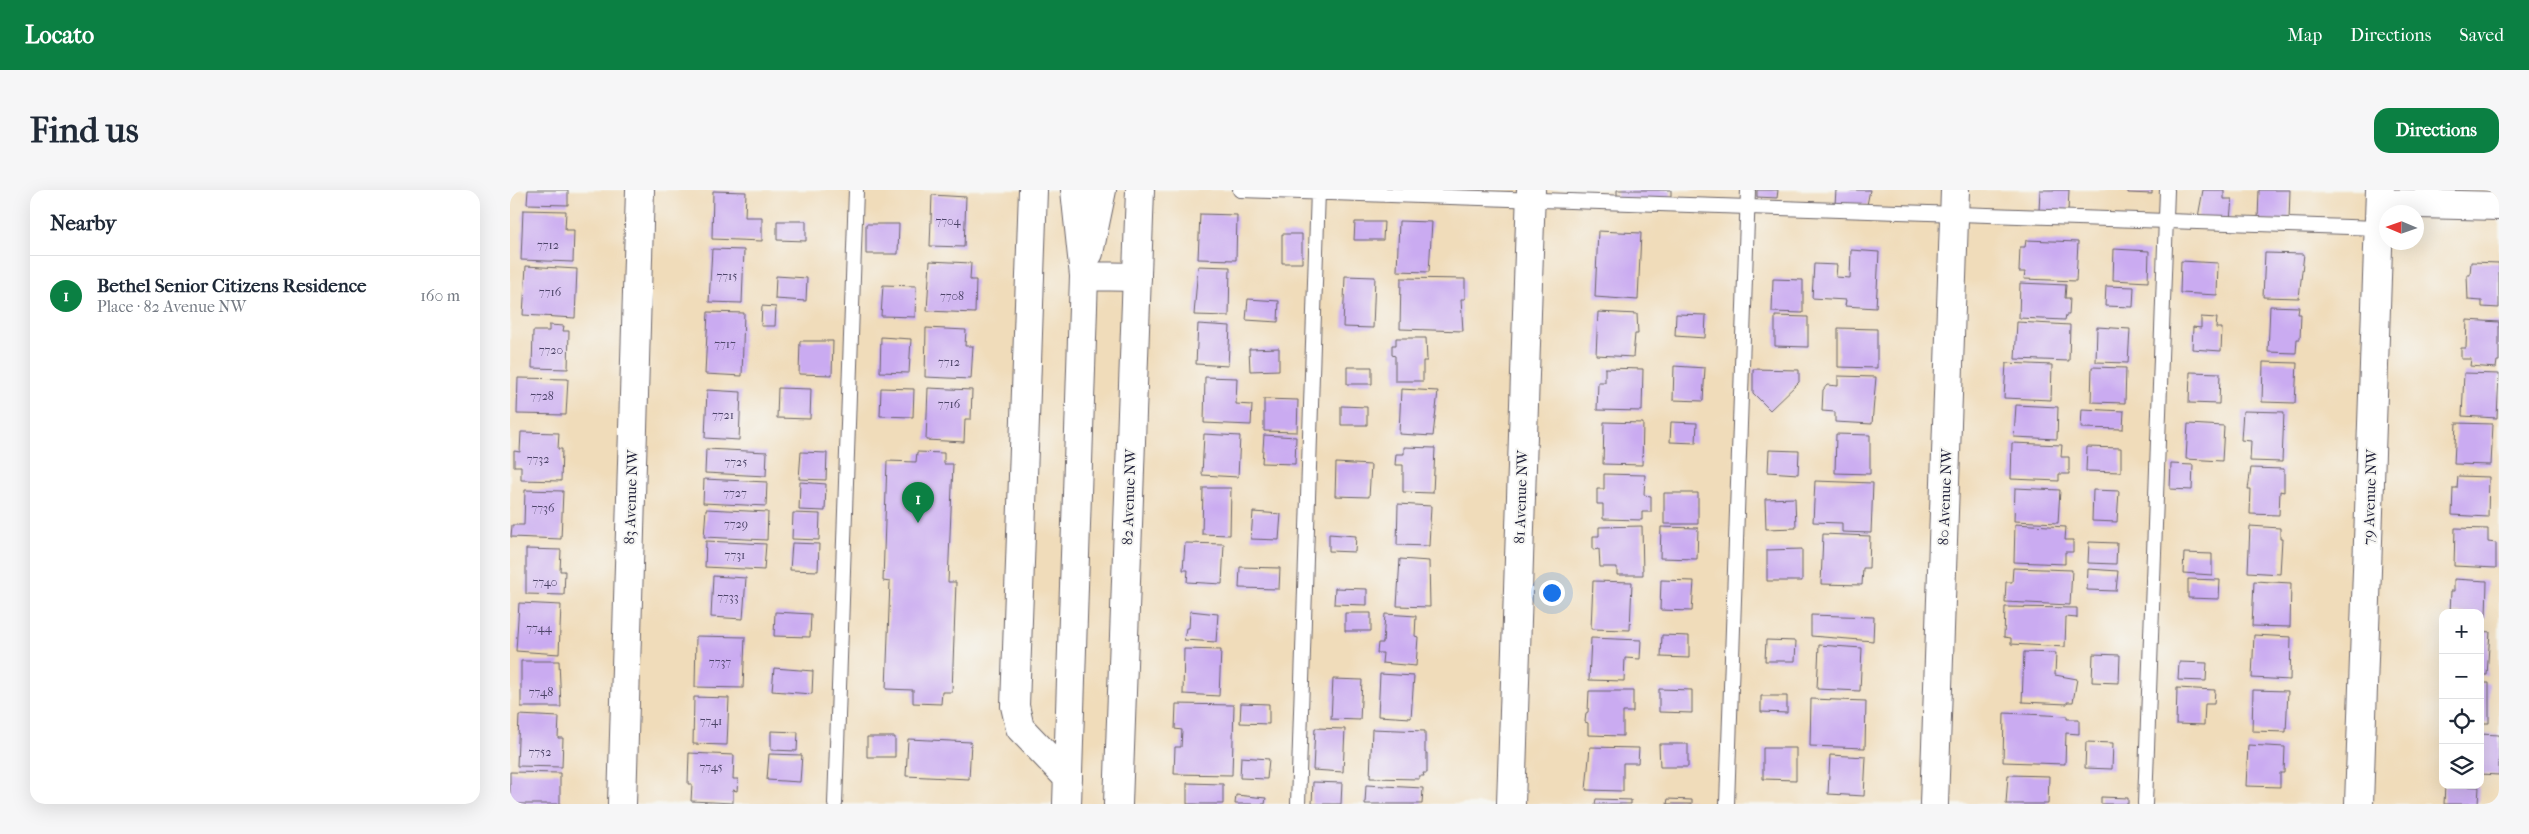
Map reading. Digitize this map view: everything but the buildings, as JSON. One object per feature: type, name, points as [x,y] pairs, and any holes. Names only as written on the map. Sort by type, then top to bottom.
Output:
[{"type":"street","name":"83 Avenue NW","points":[[622,804],[640,190]]},
{"type":"street","points":[[1033,190],[1015,706],[1020,728],[1068,791]]},
{"type":"street","points":[[1068,791],[1084,276],[1075,190]]},
{"type":"street","points":[[1084,276],[1102,190]]},
{"type":"street","name":"82 Avenue NW","points":[[1118,804],[1140,190]]},
{"type":"street","name":"81 Avenue NW","points":[[1511,804],[1531,195]]},
{"type":"street","name":"80 Avenue NW","points":[[1934,804],[1955,202]]},
{"type":"street","points":[[2424,207],[2499,206]]},
{"type":"street","name":"79 Avenue NW","points":[[2359,804],[2379,235]]},
{"type":"street","points":[[1084,276],[1137,277]]},
{"type":"lane","points":[[835,804],[856,190]]},
{"type":"lane","points":[[1240,190],[1531,195],[1748,208],[1955,202],[2166,222],[2379,207]]},
{"type":"lane","points":[[1727,804],[1748,190]]},
{"type":"lane","points":[[2145,804],[2167,190]]},
{"type":"lane","points":[[1298,804],[1318,192]]},
{"type":"place","name":"Bethel Senior Citizens Residence","points":[[918,523]]}]
